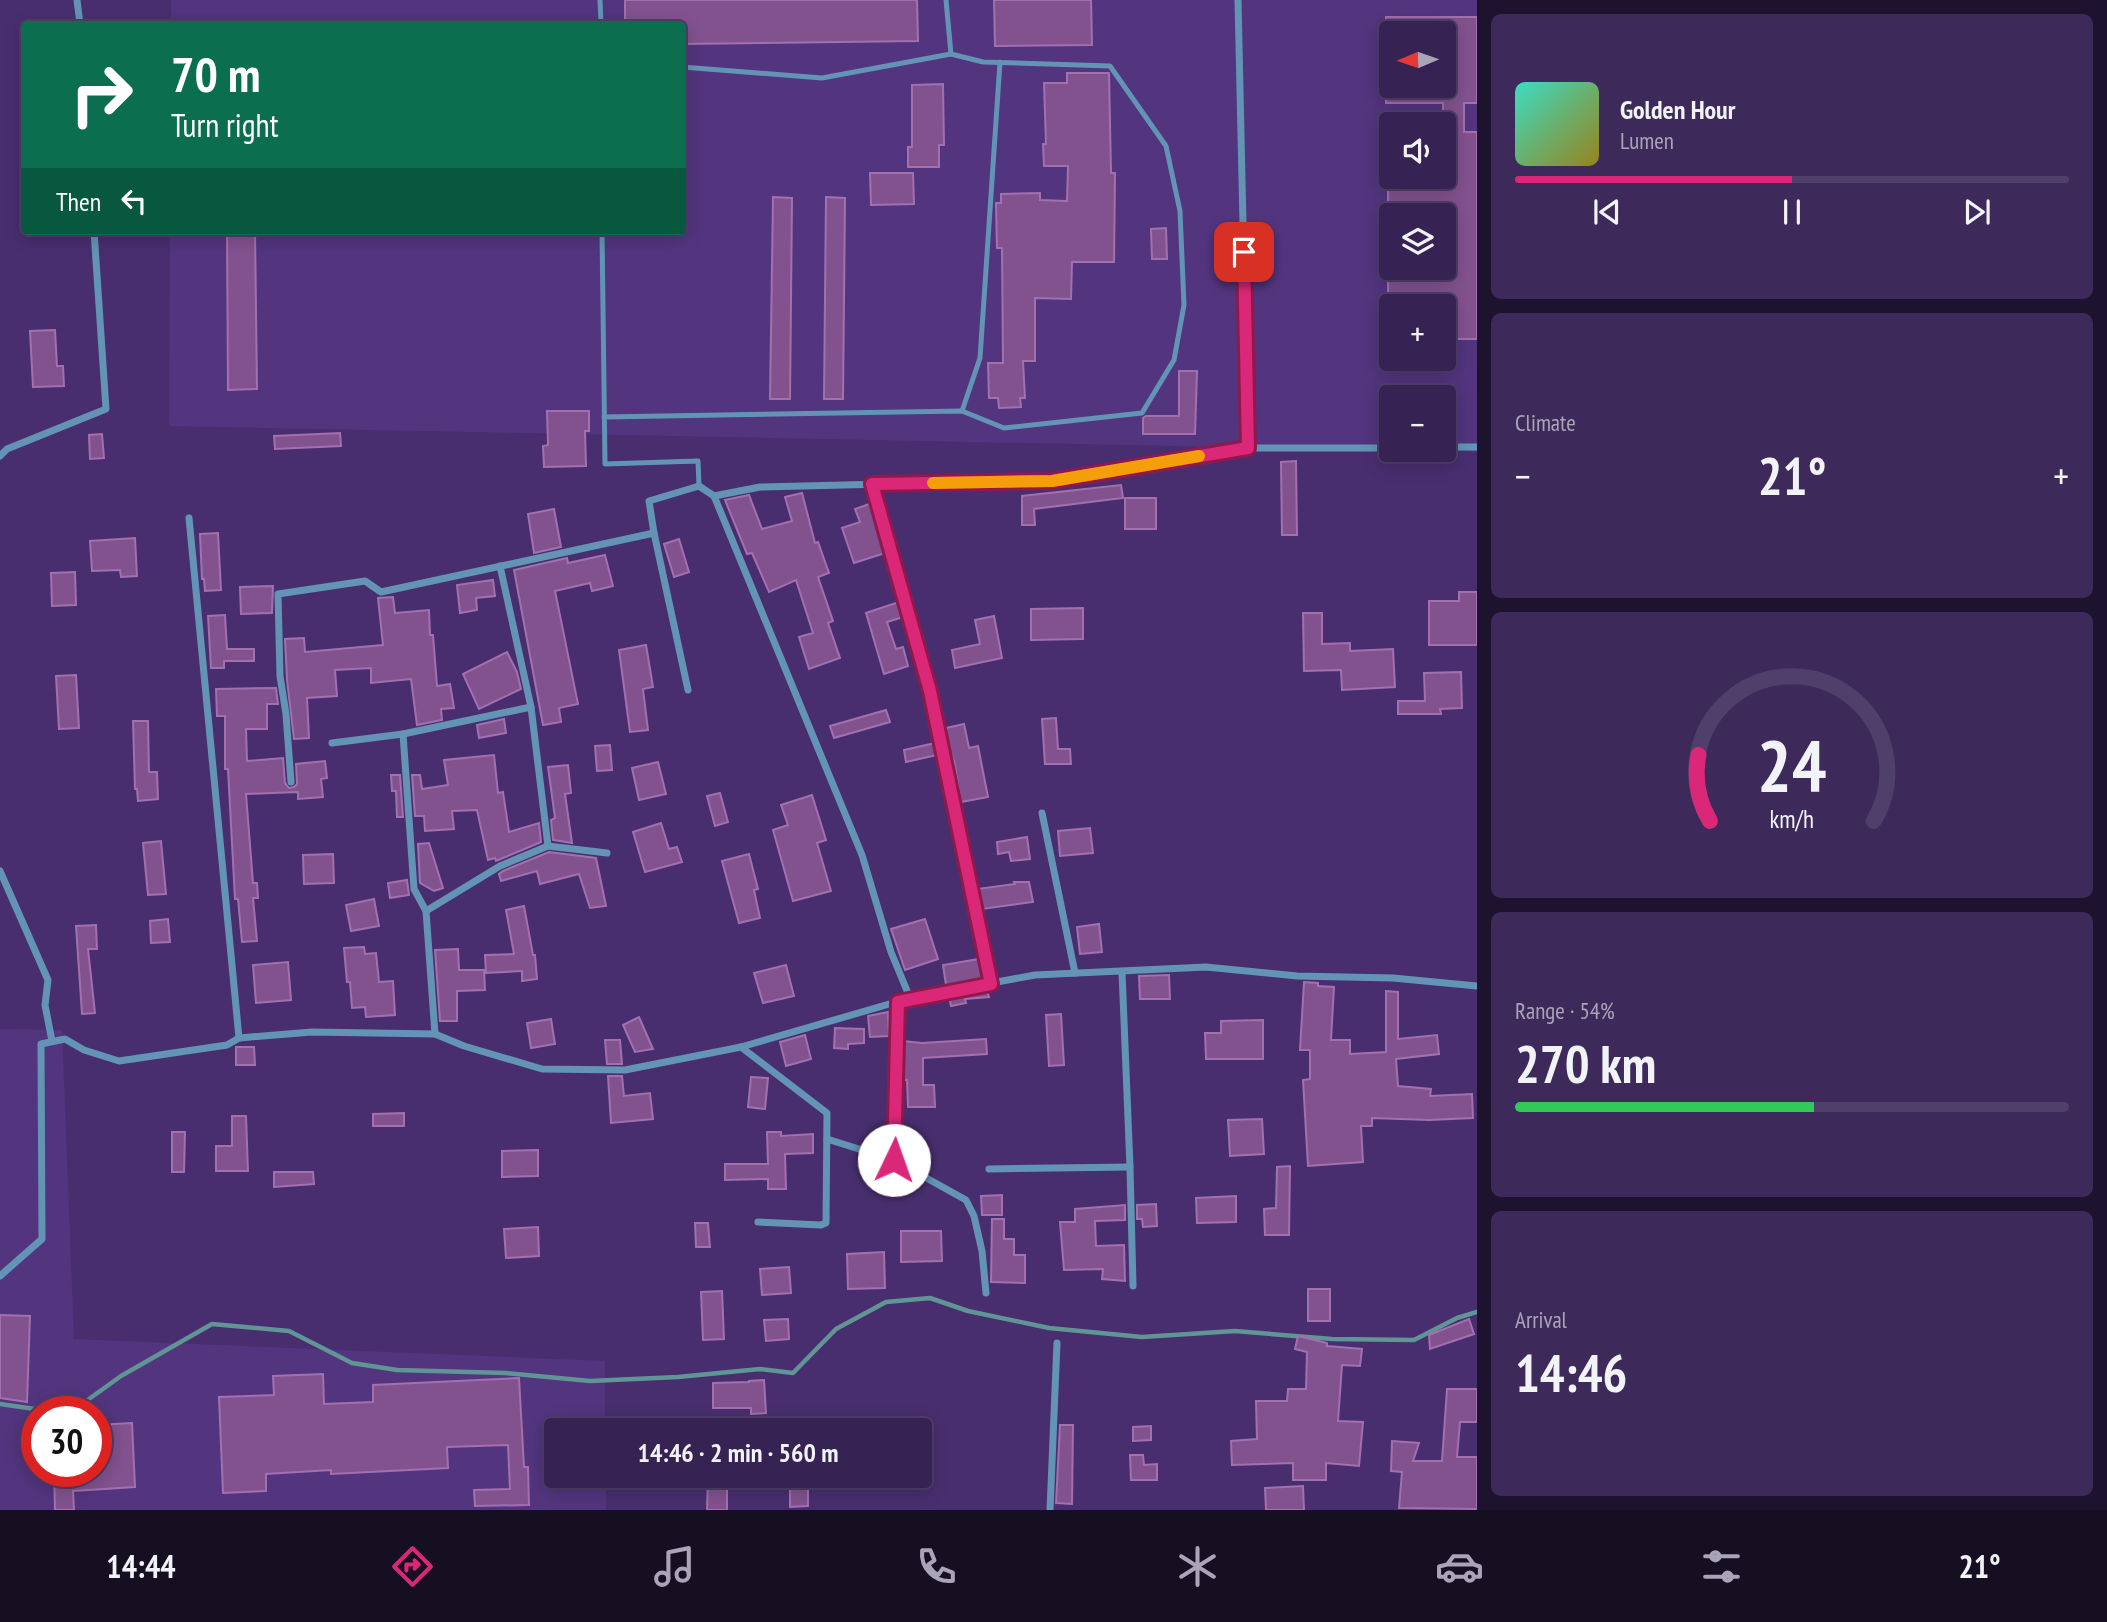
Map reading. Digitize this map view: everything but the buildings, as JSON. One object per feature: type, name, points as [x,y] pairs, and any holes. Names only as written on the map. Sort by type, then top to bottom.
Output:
[{"type":"street","points":[[77,0],[80,21]]},
{"type":"street","points":[[1238,0],[1248,448]]},
{"type":"street","points":[[0,456],[7,449],[106,409],[94,235]]},
{"type":"street","points":[[714,496],[760,487],[1052,481],[1248,448],[1379,447]]},
{"type":"street","points":[[1456,447],[1477,447]]},
{"type":"street","points":[[872,484],[930,691],[991,984]]},
{"type":"street","points":[[688,690],[649,501],[699,486],[714,496],[862,855],[891,952],[910,998]]},
{"type":"street","points":[[188,518],[239,1038]]},
{"type":"street","points":[[291,782],[280,676],[278,594],[365,581],[381,592],[654,533]]},
{"type":"street","points":[[500,566],[531,707],[548,846]]},
{"type":"street","points":[[332,743],[403,734],[531,707]]},
{"type":"street","points":[[403,734],[414,889],[426,911],[435,1034]]},
{"type":"street","points":[[1042,813],[1075,973]]},
{"type":"street","points":[[426,911],[500,866],[548,846],[607,853]]},
{"type":"street","points":[[0,872],[48,980],[45,1005],[52,1041]]},
{"type":"street","points":[[0,1276],[42,1239],[41,1044],[52,1041],[65,1039],[84,1050],[119,1061],[228,1045],[239,1038],[312,1032],[435,1034],[464,1046],[542,1069],[625,1070],[741,1047],[910,998],[1035,975],[1206,967],[1297,976],[1393,978],[1477,985]]},
{"type":"street","points":[[1122,972],[1133,1286]]},
{"type":"street","points":[[894,1160],[898,1002]]},
{"type":"street","points":[[741,1047],[827,1113],[826,1223],[758,1222]]},
{"type":"street","points":[[827,1139],[894,1160],[966,1200],[974,1216],[982,1251],[986,1293]]},
{"type":"street","points":[[989,1169],[1130,1167]]},
{"type":"street","points":[[1050,1510],[1057,1343]]},
{"type":"lane","points":[[600,0],[601,21]]},
{"type":"lane","points":[[946,0],[951,54]]},
{"type":"lane","points":[[604,417],[962,411],[1004,428],[1142,413],[1174,360],[1184,305],[1180,211],[1166,146],[1110,65],[983,62],[951,54],[822,78],[686,67]]},
{"type":"lane","points":[[962,411],[981,358],[1000,62]]},
{"type":"lane","points":[[603,235],[605,464],[698,461],[699,486]]},
{"type":"shaded area","points":[[171,0],[1477,0],[1477,452],[1456,452],[1456,385],[1379,385],[1379,450],[169,426],[170,235],[686,235],[686,21],[171,21]]},
{"type":"shaded area","points":[[0,1029],[62,1030],[74,1339],[605,1361],[605,1418],[544,1418],[544,1488],[606,1488],[606,1510],[0,1510]]},
{"type":"waterway","points":[[93,1396],[121,1376],[212,1324],[289,1331],[352,1363],[397,1370],[505,1373],[590,1381],[678,1377],[760,1369],[793,1373],[836,1329],[886,1302],[930,1298],[968,1311],[1049,1328],[1142,1337],[1235,1331],[1332,1339],[1414,1340],[1457,1318],[1477,1312]]},
{"type":"waterway","points":[[0,1404],[21,1407]]},
{"type":"slow traffic","points":[[933,483],[1052,481],[1199,456]]},
{"type":"route","points":[[894,1160],[898,1002],[991,984],[930,691],[872,484],[1052,481],[1248,448],[1244,252]]}]
